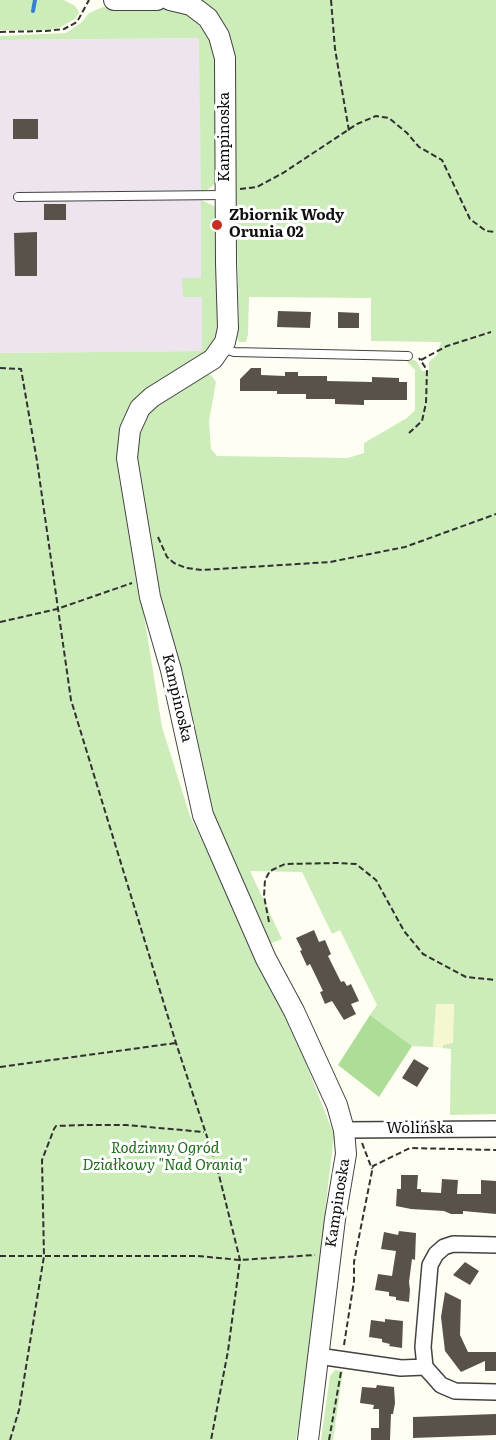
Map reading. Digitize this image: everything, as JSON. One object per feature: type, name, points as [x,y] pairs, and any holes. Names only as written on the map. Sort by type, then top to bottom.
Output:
[{"type":"street","points":[[114,0],[157,0]]},
{"type":"street","name":"Kampinoska","points":[[170,0],[191,5],[201,11],[214,26],[225,58],[226,263],[229,321],[227,336],[222,348],[213,359],[152,397],[140,408],[130,430],[127,448],[129,469],[150,597],[171,670],[203,814],[266,959],[294,1011],[333,1097],[351,1130],[335,1219],[308,1440]]},
{"type":"street","name":"Wolińska","points":[[351,1130],[496,1129]]},
{"type":"street","points":[[496,1245],[448,1245],[432,1259],[423,1347],[425,1367],[434,1379],[448,1389],[462,1392],[496,1392]]},
{"type":"street","points":[[318,1356],[342,1363],[401,1368],[425,1367]]},
{"type":"lane","points":[[18,197],[226,192]]},
{"type":"lane","points":[[222,348],[234,352],[408,356]]},
{"type":"path","points":[[0,32],[64,29],[77,21],[89,0]]},
{"type":"path","points":[[332,0],[335,49],[349,131]]},
{"type":"path","points":[[226,192],[257,187],[357,124],[376,116],[389,118],[419,147],[442,160],[470,219],[486,231],[496,232]]},
{"type":"path","points":[[421,360],[447,346],[491,332]]},
{"type":"path","points":[[408,356],[416,356],[427,370],[426,403],[422,421],[409,433]]},
{"type":"path","points":[[0,368],[21,369],[37,461],[71,700],[176,1044],[217,1167],[240,1260],[228,1351],[211,1440]]},
{"type":"path","points":[[156,534],[162,550],[174,563],[186,568],[202,570],[330,562],[405,547],[496,514]]},
{"type":"path","points":[[0,622],[57,609],[121,586]]},
{"type":"path","points":[[270,924],[266,914],[264,896],[265,880],[270,871],[285,864],[338,862],[356,864],[376,880],[404,931],[423,954],[466,977],[496,980]]},
{"type":"path","points":[[0,1067],[176,1044]]},
{"type":"path","points":[[10,1440],[19,1410],[44,1256],[42,1160],[54,1129],[56,1126],[126,1125],[205,1132]]},
{"type":"path","points":[[351,1130],[372,1169]]},
{"type":"path","points":[[329,1440],[354,1281],[354,1262],[372,1169],[410,1148],[496,1149]]},
{"type":"path","points":[[0,1256],[198,1256],[240,1260],[302,1256]]},
{"type":"shaded area","points":[[200,38],[202,278],[183,278],[202,297],[202,351],[0,353],[0,40]]},
{"type":"green space","points":[[0,0],[64,0],[75,6],[79,12],[76,18],[61,27],[47,30],[0,30]]},
{"type":"green space","points":[[200,0],[496,0],[496,1114],[450,1115],[451,1049],[443,1048],[443,1045],[453,1043],[454,1004],[436,1004],[433,1047],[412,1046],[370,1015],[377,1005],[340,930],[332,934],[302,872],[250,871],[282,939],[269,944],[213,815],[157,587],[135,465],[136,442],[144,418],[154,406],[204,375],[211,375],[216,382],[209,421],[211,449],[217,456],[348,458],[364,453],[364,443],[407,418],[415,410],[415,370],[407,362],[411,359],[416,361],[422,371],[429,371],[429,362],[437,355],[441,342],[371,341],[371,298],[249,297],[248,334],[246,342],[239,342],[237,338],[239,326],[233,65],[230,37],[210,7]]},
{"type":"green space","points":[[103,7],[124,9],[173,7],[196,18],[215,47],[219,177],[216,183],[206,191],[201,192],[199,38],[0,40],[0,36],[66,33],[81,23],[89,13]]},
{"type":"green space","name":"Rodzinny Ogród Działkowy \"Nad Oranią\"","points":[[201,200],[214,206],[219,213],[223,315],[216,347],[130,412],[137,572],[162,727],[190,816],[293,1030],[334,1135],[303,1400],[296,1440],[0,1440],[0,353],[202,351],[202,297],[183,297],[182,278],[201,278]]},
{"type":"green space","points":[[436,1003],[454,1004],[453,1044],[443,1045],[443,1048],[433,1047]]},
{"type":"green space","points":[[370,1015],[412,1046],[379,1097],[338,1065]]},
{"type":"green space","points":[[335,1370],[343,1371],[333,1440],[321,1440],[330,1376]]},
{"type":"building","points":[[13,119],[38,119],[38,139],[13,139]]},
{"type":"building","points":[[44,204],[66,204],[66,220],[44,220]]},
{"type":"building","points":[[37,232],[37,276],[15,276],[14,233]]},
{"type":"building","points":[[278,311],[311,312],[310,328],[277,327]]},
{"type":"building","points":[[338,312],[359,313],[359,328],[338,328]]},
{"type":"building","points":[[251,368],[261,368],[261,375],[285,376],[285,372],[298,372],[298,376],[327,376],[327,381],[372,382],[372,377],[399,378],[399,382],[407,382],[407,400],[364,400],[364,405],[335,404],[335,399],[306,399],[306,394],[240,391],[240,379]]},
{"type":"building","points":[[314,930],[319,942],[325,940],[331,954],[328,956],[341,982],[344,981],[347,986],[351,984],[359,1001],[351,1004],[356,1014],[344,1020],[332,1001],[325,1004],[320,992],[323,991],[310,964],[307,966],[300,951],[302,950],[296,938]]},
{"type":"building","points":[[414,1059],[429,1068],[417,1087],[402,1078]]},
{"type":"building","points":[[401,1175],[418,1175],[417,1189],[421,1189],[421,1192],[441,1193],[442,1179],[458,1180],[457,1194],[481,1194],[481,1180],[496,1181],[496,1214],[463,1211],[463,1214],[451,1214],[444,1211],[396,1206],[397,1189],[401,1189]]},
{"type":"building","points":[[399,1231],[416,1233],[415,1260],[412,1259],[409,1282],[409,1302],[396,1300],[396,1297],[389,1296],[389,1292],[375,1290],[378,1274],[392,1276],[396,1251],[381,1249],[384,1232],[398,1235]]},
{"type":"building","points":[[465,1262],[479,1271],[470,1285],[453,1275]]},
{"type":"building","points":[[445,1292],[461,1300],[460,1335],[468,1352],[496,1352],[496,1371],[485,1371],[485,1361],[461,1372],[445,1351],[441,1317]]},
{"type":"building","points":[[385,1319],[403,1321],[402,1348],[389,1346],[390,1344],[382,1342],[382,1339],[369,1337],[371,1320],[385,1322]]},
{"type":"building","points":[[377,1385],[394,1387],[395,1403],[393,1414],[391,1414],[390,1440],[371,1440],[371,1428],[379,1428],[379,1409],[373,1409],[374,1405],[360,1403],[362,1387],[376,1388]]},
{"type":"building","points":[[496,1414],[496,1435],[413,1438],[413,1417]]},
{"type":"waterway","points":[[33,11],[35,0]]},
{"type":"place","name":"Zbiornik Wody Orunia 02","points":[[217,225]]}]
